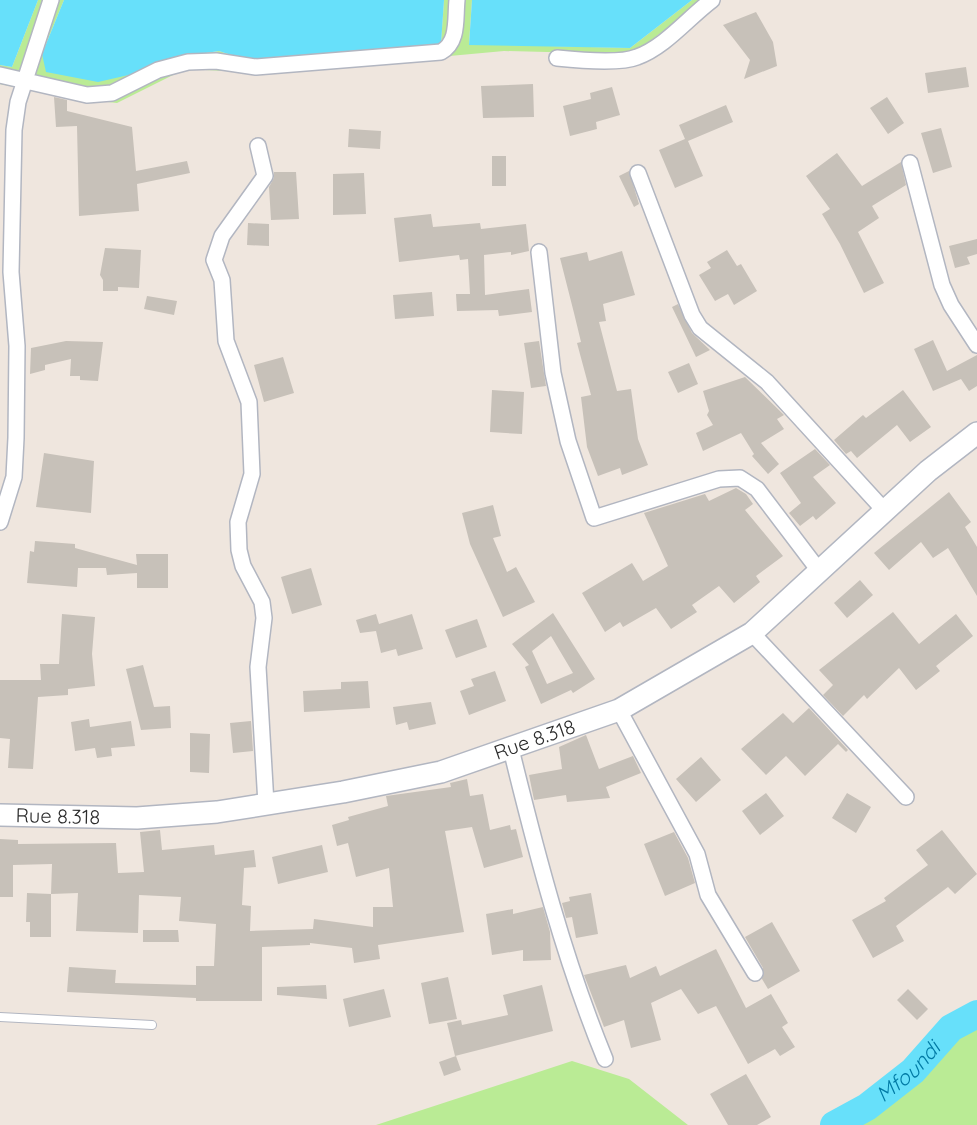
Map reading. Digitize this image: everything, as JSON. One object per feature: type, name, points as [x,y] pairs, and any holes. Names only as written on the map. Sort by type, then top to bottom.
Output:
[{"type":"main road","name":"Rue 8.318","points":[[0,815],[137,818],[217,812],[343,792],[441,772],[619,710],[752,633],[884,510],[977,433]]},
{"type":"street","points":[[0,522],[14,477],[17,346],[6,295],[14,130],[18,102],[27,81],[51,0]]},
{"type":"street","points":[[0,75],[87,95],[112,93],[158,70],[188,62],[216,61],[256,67],[441,52],[450,47],[454,38],[457,0]]},
{"type":"street","points":[[557,58],[585,61],[636,58],[664,40],[712,0]]},
{"type":"street","points":[[258,146],[266,176],[222,236],[214,260],[222,280],[226,341],[249,402],[252,474],[238,522],[239,550],[243,566],[262,602],[264,618],[258,667],[266,804]]},
{"type":"street","points":[[910,163],[942,285],[951,305],[977,345]]},
{"type":"street","points":[[638,173],[692,315],[700,328],[767,382],[884,510]]},
{"type":"street","points":[[539,252],[553,373],[568,441],[590,514],[598,518],[719,479],[740,478],[757,489],[820,572]]},
{"type":"street","points":[[752,633],[906,797]]},
{"type":"street","points":[[619,710],[697,854],[708,895],[755,973]]},
{"type":"street","points":[[511,749],[538,861],[570,969],[604,1059]]},
{"type":"lane","points":[[0,1017],[152,1025]]},
{"type":"green space","points":[[38,0],[64,0],[42,54],[133,74],[149,66],[186,56],[219,51],[255,63],[441,43],[444,0],[472,0],[469,44],[630,48],[692,0],[704,0],[637,51],[625,54],[504,51],[264,73],[185,69],[117,103],[63,97],[0,84],[0,65],[12,67]]},
{"type":"green space","points":[[977,1014],[977,1125],[834,1125],[867,1107],[913,1071],[951,1028]]},
{"type":"green space","points":[[572,1061],[629,1079],[688,1125],[376,1125]]},
{"type":"water","points":[[0,0],[38,0],[12,67],[0,65]]},
{"type":"water","points":[[64,0],[444,0],[441,44],[364,55],[255,63],[219,51],[186,56],[149,66],[133,74],[98,82],[46,72],[42,54]]},
{"type":"water","points":[[472,0],[692,0],[630,48],[469,45]]},
{"type":"building","points":[[756,12],[773,42],[777,66],[744,79],[750,60],[723,25]]},
{"type":"building","points":[[966,67],[969,87],[928,93],[925,73]]},
{"type":"building","points":[[533,84],[534,117],[483,118],[481,86]]},
{"type":"building","points":[[612,87],[620,115],[596,122],[597,129],[570,136],[563,106],[591,99],[590,93]]},
{"type":"building","points":[[54,97],[67,100],[67,111],[132,127],[136,171],[187,161],[190,173],[137,184],[139,211],[79,216],[77,126],[56,127]]},
{"type":"building","points":[[887,97],[904,123],[888,134],[870,108]]},
{"type":"building","points":[[726,105],[733,122],[688,141],[703,176],[675,188],[659,150],[685,139],[679,125]]},
{"type":"building","points":[[941,128],[952,167],[933,173],[921,133]]},
{"type":"building","points":[[349,129],[381,131],[380,149],[348,147]]},
{"type":"building","points":[[837,153],[862,186],[901,162],[906,185],[872,206],[879,218],[858,232],[884,283],[864,293],[840,244],[822,214],[830,209],[806,176]]},
{"type":"building","points":[[492,156],[506,156],[506,186],[492,186]]},
{"type":"building","points":[[629,171],[639,204],[634,207],[619,176]]},
{"type":"building","points":[[274,172],[296,172],[299,219],[271,220],[269,187],[274,178]]},
{"type":"building","points":[[364,173],[366,214],[333,215],[333,174]]},
{"type":"building","points":[[431,214],[433,227],[480,223],[481,229],[526,224],[529,251],[511,255],[511,252],[484,255],[485,295],[529,289],[532,312],[499,316],[498,310],[457,311],[456,294],[470,294],[468,259],[460,260],[459,255],[399,262],[394,218]]},
{"type":"building","points":[[248,223],[269,224],[269,246],[247,245]]},
{"type":"building","points":[[977,239],[977,254],[967,257],[970,264],[955,268],[949,246]]},
{"type":"building","points":[[105,248],[141,250],[139,288],[118,287],[118,291],[103,291],[103,280],[100,275]]},
{"type":"building","points":[[727,250],[737,266],[741,264],[757,291],[734,305],[728,294],[715,301],[699,275],[711,268],[707,262]]},
{"type":"building","points":[[622,251],[635,295],[603,304],[606,321],[599,322],[617,391],[631,389],[638,439],[648,465],[622,475],[620,468],[598,476],[587,447],[581,397],[591,395],[577,343],[581,342],[560,258],[587,252],[589,261]]},
{"type":"building","points":[[432,292],[434,316],[395,319],[393,295]]},
{"type":"building","points":[[147,296],[177,301],[174,315],[144,309]]},
{"type":"building","points":[[678,304],[692,333],[710,350],[696,357],[672,307]]},
{"type":"building","points":[[933,340],[947,371],[977,355],[977,386],[969,391],[961,379],[933,391],[914,349]]},
{"type":"building","points":[[66,341],[103,342],[98,381],[80,380],[80,376],[70,376],[71,359],[45,365],[45,370],[30,374],[31,348]]},
{"type":"building","points":[[539,341],[546,386],[531,388],[524,343]]},
{"type":"building","points":[[283,357],[294,393],[264,402],[254,365]]},
{"type":"building","points":[[689,363],[698,384],[678,393],[668,372]]},
{"type":"building","points":[[745,377],[784,415],[777,419],[784,429],[761,443],[779,464],[768,474],[752,456],[754,454],[741,433],[703,451],[696,433],[713,425],[707,415],[709,411],[703,391]]},
{"type":"building","points":[[492,390],[524,392],[522,434],[490,432]]},
{"type":"building","points":[[903,390],[931,427],[910,442],[897,425],[857,458],[851,451],[846,454],[834,440],[863,415],[866,418]]},
{"type":"building","points":[[815,449],[830,465],[813,477],[836,503],[816,520],[813,516],[800,526],[789,513],[801,503],[780,473]]},
{"type":"building","points":[[44,453],[94,461],[91,513],[36,507]]},
{"type":"building","points":[[736,488],[746,494],[753,504],[745,510],[783,556],[756,576],[760,582],[734,603],[719,586],[692,605],[697,612],[671,629],[656,608],[623,627],[620,622],[605,632],[582,593],[632,563],[643,581],[668,566],[644,513],[705,494],[709,501]]},
{"type":"building","points":[[949,492],[971,522],[965,527],[977,547],[977,596],[948,548],[933,558],[921,542],[889,570],[874,553]]},
{"type":"building","points":[[493,505],[501,536],[493,538],[507,572],[516,567],[535,602],[503,617],[470,544],[462,513]]},
{"type":"building","points":[[35,541],[75,544],[75,548],[137,565],[136,554],[168,554],[168,588],[137,588],[137,573],[107,575],[106,568],[78,568],[77,587],[27,583],[30,551],[34,552]]},
{"type":"building","points":[[311,568],[322,605],[292,614],[281,577]]},
{"type":"building","points":[[860,580],[873,595],[847,618],[834,603]]},
{"type":"building","points":[[893,612],[919,644],[956,614],[973,636],[936,666],[940,671],[916,690],[899,668],[867,699],[864,695],[843,716],[823,695],[833,685],[819,670]]},
{"type":"building","points":[[553,613],[595,679],[573,693],[571,690],[541,704],[525,667],[529,665],[512,644]],"holes":[[[551,636],[573,673],[547,684],[532,651]]]},
{"type":"building","points":[[62,614],[95,617],[92,654],[95,686],[68,689],[68,695],[38,697],[33,769],[8,768],[10,739],[0,738],[0,680],[41,680],[40,664],[59,664]]},
{"type":"building","points":[[376,614],[379,624],[412,614],[423,649],[398,656],[396,649],[381,653],[376,631],[360,633],[356,620]]},
{"type":"building","points":[[477,619],[487,647],[456,658],[445,630]]},
{"type":"building","points":[[143,665],[154,707],[170,706],[171,728],[141,730],[126,669]]},
{"type":"building","points":[[495,671],[506,701],[469,715],[460,691],[474,686],[471,679]]},
{"type":"building","points":[[368,681],[370,708],[304,712],[303,691],[341,689],[341,682]]},
{"type":"building","points":[[431,702],[436,724],[409,730],[407,722],[396,725],[393,707]]},
{"type":"building","points":[[809,708],[848,750],[846,752],[838,744],[805,776],[786,756],[766,775],[741,749],[783,713],[793,723]]},
{"type":"building","points":[[89,719],[90,727],[131,721],[135,746],[111,748],[112,756],[97,758],[95,748],[75,751],[71,722]]},
{"type":"building","points":[[251,721],[253,751],[233,753],[230,723]]},
{"type":"building","points":[[190,733],[210,734],[209,773],[190,772]]},
{"type":"building","points":[[586,735],[599,769],[633,756],[641,773],[606,787],[610,798],[567,802],[566,795],[534,800],[529,775],[562,769],[559,747]]},
{"type":"building","points":[[701,757],[721,780],[696,802],[676,779]]},
{"type":"building","points":[[467,779],[470,796],[483,794],[490,830],[510,825],[511,830],[516,829],[523,857],[484,868],[472,827],[445,831],[464,932],[378,945],[380,959],[354,963],[352,948],[310,943],[310,945],[262,947],[262,1001],[196,1001],[196,998],[67,992],[69,967],[116,970],[115,983],[196,985],[196,966],[214,966],[216,924],[179,921],[181,897],[139,895],[138,933],[76,931],[78,893],[51,894],[52,864],[13,865],[13,897],[0,897],[0,839],[18,840],[18,844],[116,843],[118,873],[144,872],[140,832],[160,830],[162,850],[214,845],[215,855],[254,850],[256,867],[244,868],[242,905],[251,906],[250,931],[313,929],[314,919],[373,927],[373,907],[393,907],[389,868],[356,877],[348,843],[337,846],[332,825],[349,820],[348,817],[388,806],[386,796],[451,787],[450,783]]},
{"type":"building","points":[[766,793],[784,816],[760,835],[742,811]]},
{"type":"building","points":[[847,793],[871,807],[856,833],[832,818]]},
{"type":"building","points":[[942,830],[977,874],[955,894],[948,887],[896,926],[904,941],[873,958],[852,920],[886,901],[884,898],[928,865],[916,850]]},
{"type":"building","points":[[674,832],[688,858],[695,883],[665,896],[644,844]]},
{"type":"building","points":[[322,845],[328,872],[278,884],[272,857]]},
{"type":"building","points":[[27,893],[51,894],[51,937],[30,937],[30,922],[26,922]]},
{"type":"building","points":[[591,893],[598,934],[576,938],[572,917],[566,918],[562,903],[570,901],[569,897]]},
{"type":"building","points":[[543,907],[550,932],[551,960],[523,961],[523,950],[492,955],[486,914],[513,909],[513,914]]},
{"type":"building","points":[[772,922],[800,971],[768,989],[762,979],[763,968],[745,937]]},
{"type":"building","points":[[143,930],[178,930],[179,942],[143,942]]},
{"type":"building","points":[[716,949],[746,1008],[771,994],[788,1023],[782,1027],[795,1047],[780,1056],[775,1049],[748,1064],[716,1006],[698,1014],[681,989],[651,1003],[661,1040],[631,1048],[624,1020],[604,1027],[584,975],[626,965],[630,978],[656,966],[660,976]]},
{"type":"building","points":[[448,977],[457,1019],[429,1024],[421,983]]},
{"type":"building","points":[[326,985],[327,999],[277,995],[277,987]]},
{"type":"building","points":[[542,985],[553,1031],[455,1056],[447,1023],[461,1020],[462,1025],[508,1015],[503,995]]},
{"type":"building","points":[[384,989],[391,1017],[349,1027],[343,999]]},
{"type":"building","points":[[908,989],[928,1009],[917,1020],[897,1000]]},
{"type":"building","points":[[456,1056],[461,1070],[444,1076],[439,1062]]},
{"type":"building","points":[[746,1074],[771,1117],[757,1125],[728,1125],[710,1094]]},
{"type":"waterway","name":"Mfoundi","points":[[834,1125],[867,1107],[913,1071],[951,1028],[977,1014]]}]
